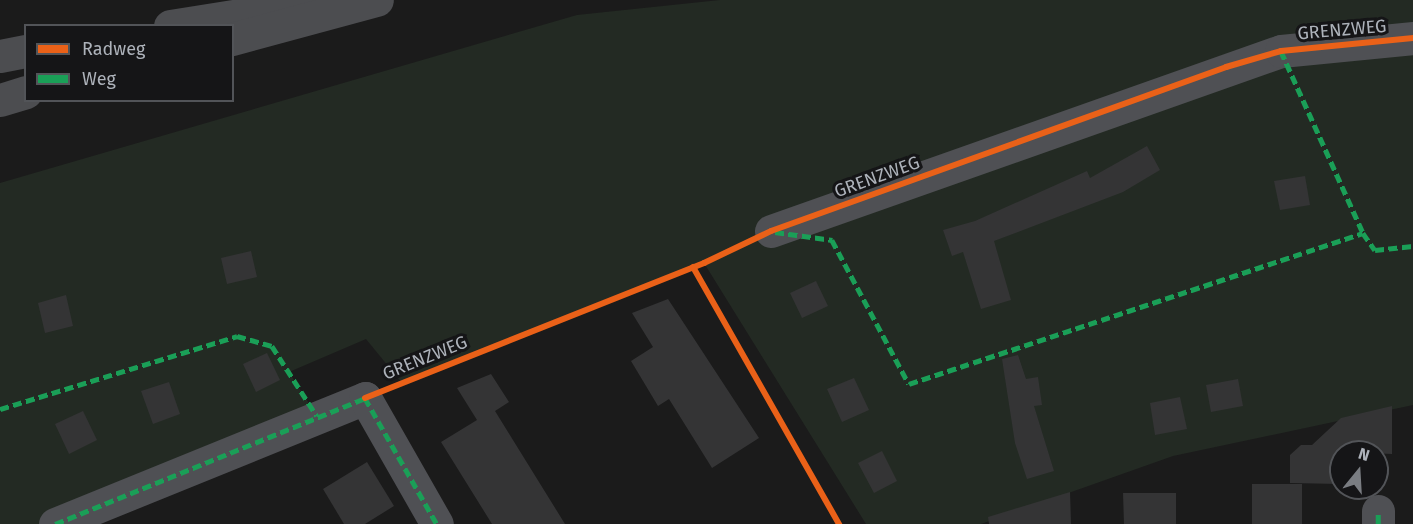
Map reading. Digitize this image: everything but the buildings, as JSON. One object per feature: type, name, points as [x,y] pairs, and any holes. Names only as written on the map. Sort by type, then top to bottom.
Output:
[{"type":"highway","points":[[183,24],[335,0]]},
{"type":"highway","points":[[234,38],[377,0]]},
{"type":"highway","points":[[0,56],[24,51]]},
{"type":"highway","points":[[0,100],[24,93]]},
{"type":"street","name":"GRENZWEG","points":[[771,231],[1281,51],[1413,38]]},
{"type":"street","name":"GRENZWEG","points":[[55,524],[365,398],[437,524]]},
{"type":"shaded area","points":[[720,0],[1413,0],[1413,405],[1173,456],[981,524],[866,524],[704,263],[402,383],[366,339],[289,372],[317,416],[55,524],[0,524],[0,183],[577,15]]},
{"type":"marked path","points":[[1281,51],[1363,233]]},
{"type":"marked path","points":[[775,232],[832,240],[909,384],[1363,233],[1375,250],[1413,246]]},
{"type":"marked path","points":[[0,409],[237,336],[272,346],[317,416]]},
{"type":"marked path","points":[[55,524],[365,398],[437,524]]},
{"type":"marked path","points":[[1378,511],[1378,524]]},
{"type":"cycle path","points":[[365,398],[704,263],[771,231],[1226,67],[1281,51],[1413,38]]},
{"type":"cycle path","points":[[693,267],[839,524]]}]
